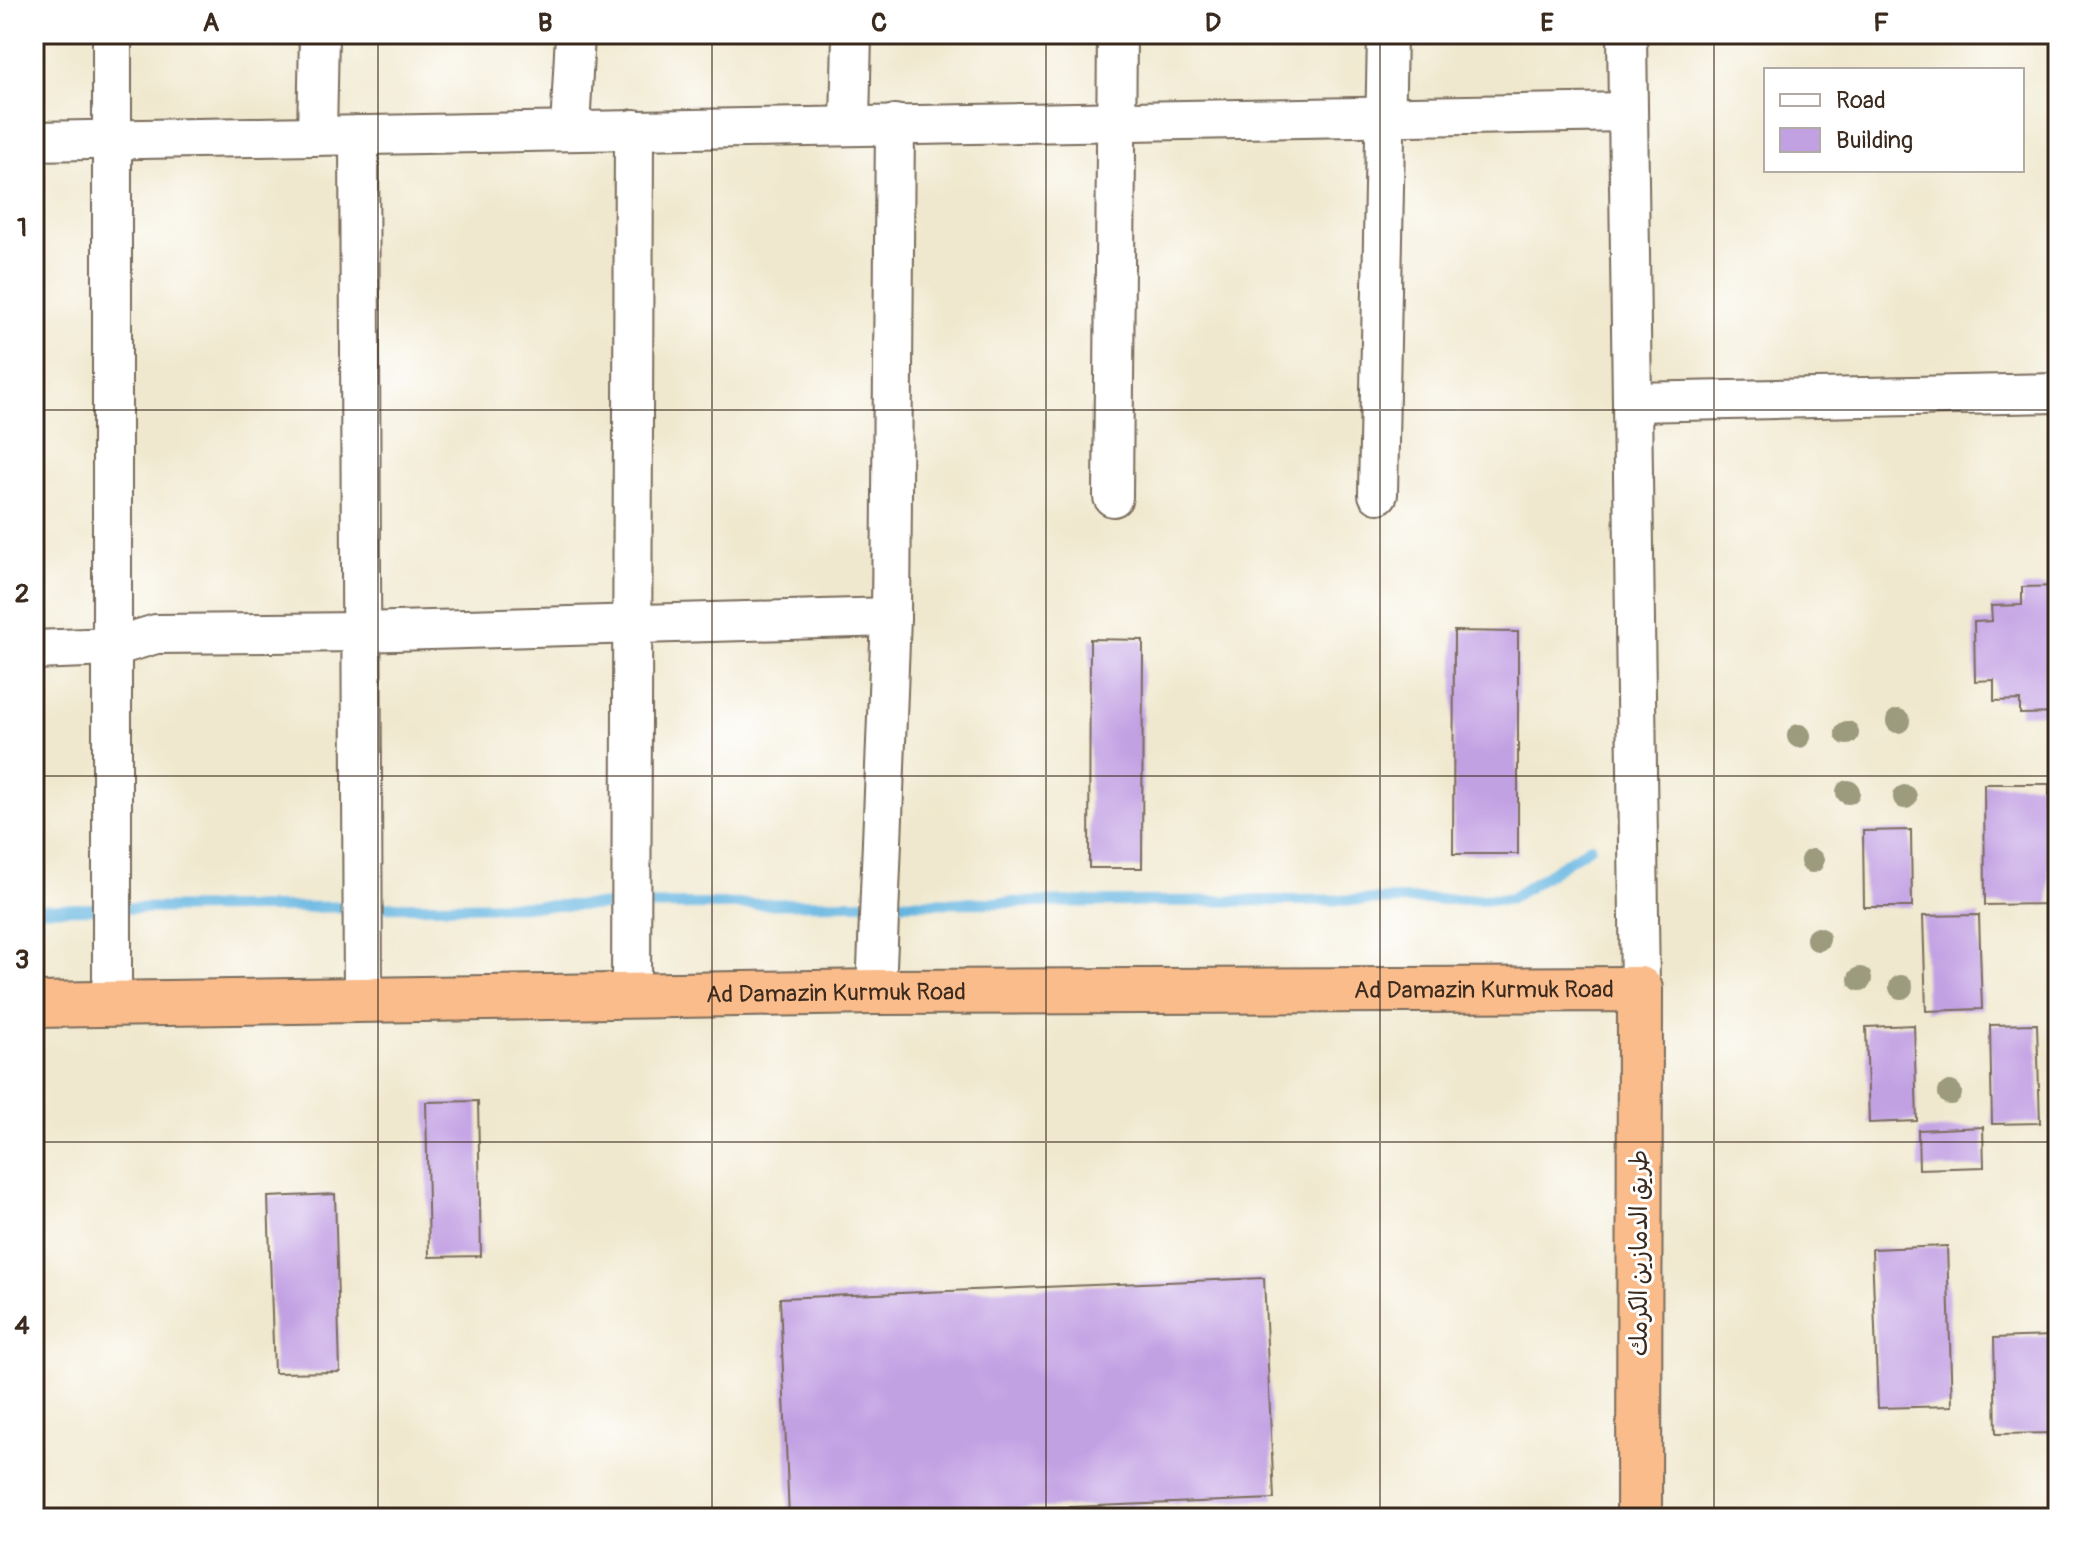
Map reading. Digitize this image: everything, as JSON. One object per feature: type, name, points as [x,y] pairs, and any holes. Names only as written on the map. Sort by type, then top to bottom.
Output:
[{"type":"highway","name":"Ad Damazin Kurmuk Road","points":[[34,1005],[876,992],[1640,989]]},
{"type":"highway","name":"طريق الدمازين الكرمك","points":[[1639,1518],[1640,989]]},
{"type":"street","points":[[112,34],[112,1004]]},
{"type":"street","points":[[317,135],[319,34]]},
{"type":"street","points":[[570,130],[575,34]]},
{"type":"street","points":[[850,124],[852,34]]},
{"type":"street","points":[[1113,497],[1117,34]]},
{"type":"street","points":[[1378,494],[1387,34]]},
{"type":"street","points":[[1627,34],[1640,989]]},
{"type":"street","points":[[34,141],[1386,114],[1628,112]]},
{"type":"street","points":[[876,992],[891,617],[895,124]]},
{"type":"street","points":[[631,996],[634,129]]},
{"type":"street","points":[[359,135],[363,1000]]},
{"type":"street","points":[[1633,402],[2058,393]]},
{"type":"street","points":[[34,650],[113,647],[156,634],[360,632],[891,617]]},
{"type":"building","points":[[2058,586],[2058,713],[2020,714],[2020,700],[1994,701],[1994,680],[1975,681],[1974,622],[1992,621],[1991,606],[2022,605],[2022,587]]},
{"type":"building","points":[[1454,631],[1518,632],[1518,854],[1453,854]]},
{"type":"building","points":[[1090,639],[1143,640],[1142,868],[1089,868]]},
{"type":"building","points":[[1984,784],[2049,784],[2049,904],[1985,905]]},
{"type":"building","points":[[1911,830],[1912,907],[1864,907],[1863,831]]},
{"type":"building","points":[[1979,915],[1982,1009],[1926,1011],[1923,916]]},
{"type":"building","points":[[2037,1024],[2040,1123],[1992,1124],[1990,1025]]},
{"type":"building","points":[[1914,1025],[1917,1121],[1869,1123],[1866,1027]]},
{"type":"building","points":[[478,1101],[481,1256],[429,1257],[426,1102]]},
{"type":"building","points":[[1983,1127],[1984,1167],[1919,1169],[1918,1130]]},
{"type":"building","points":[[335,1194],[340,1372],[274,1373],[268,1197]]},
{"type":"building","points":[[1947,1246],[1952,1406],[1878,1408],[1872,1249]]},
{"type":"building","points":[[1264,1278],[1274,1499],[789,1518],[780,1298]]},
{"type":"building","points":[[2054,1336],[2057,1433],[1996,1434],[1994,1338]]},
{"type":"waterway","points":[[34,909],[1510,899],[1590,847]]}]
